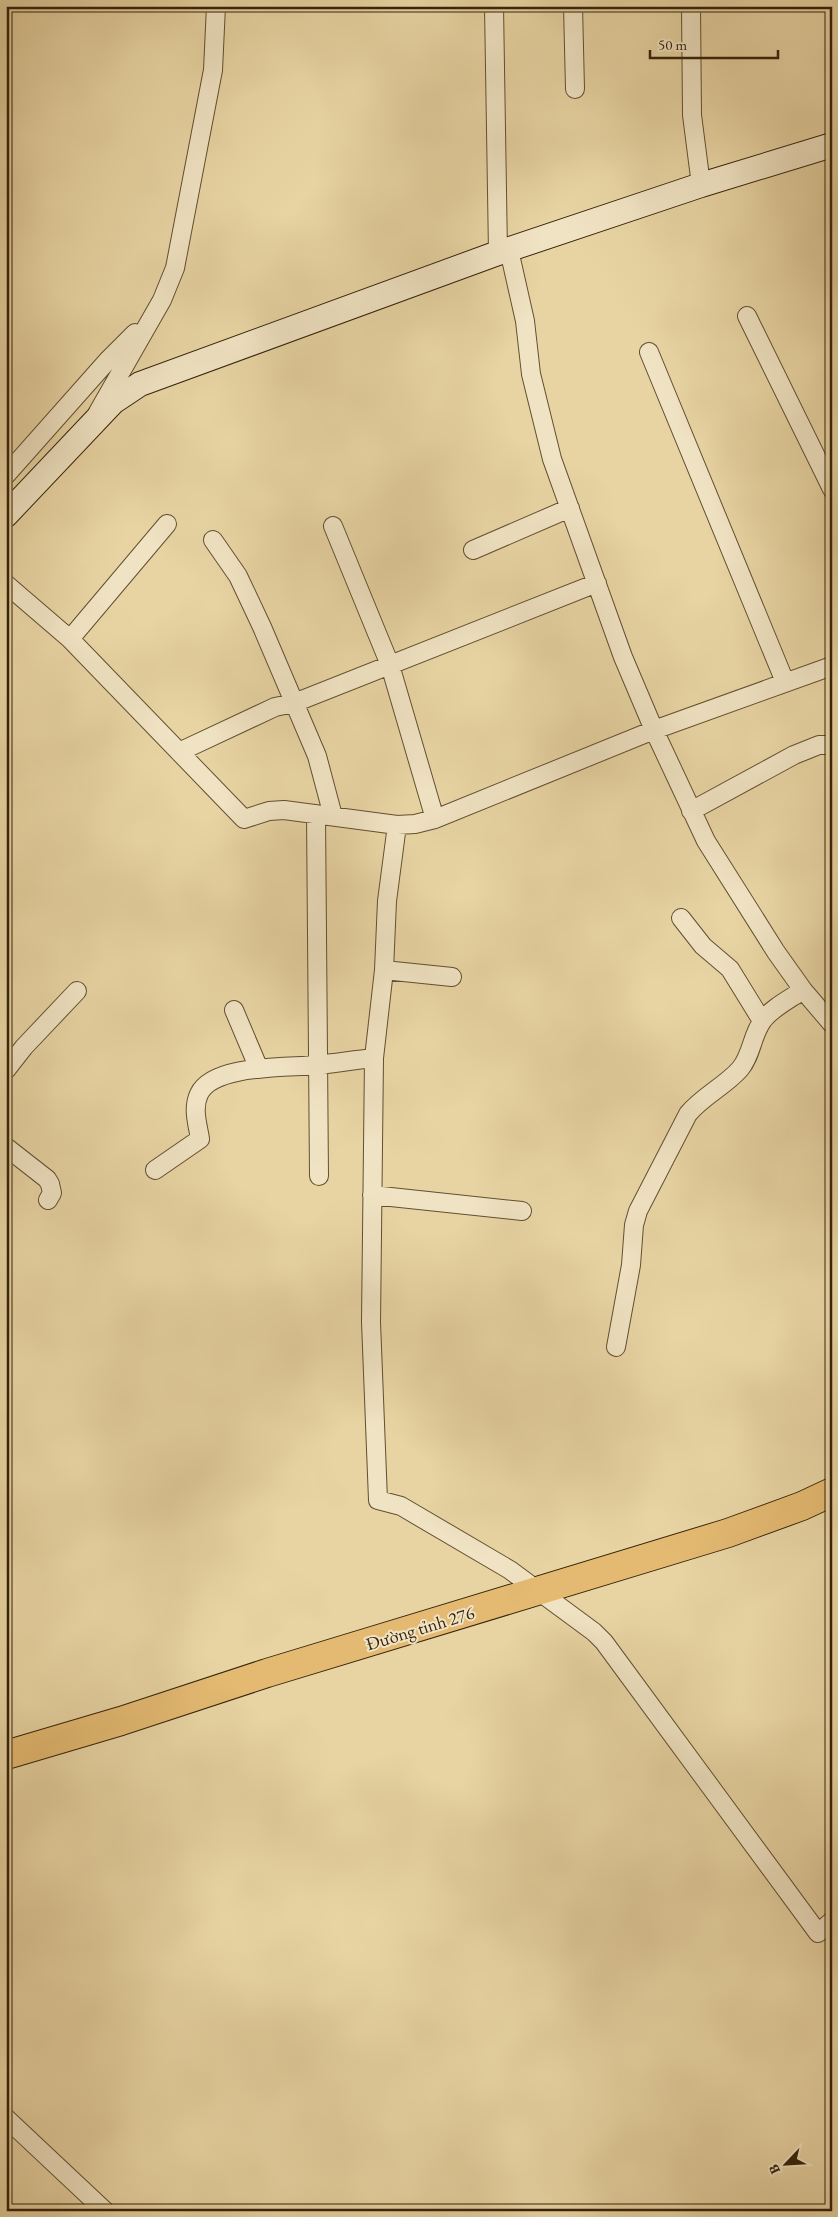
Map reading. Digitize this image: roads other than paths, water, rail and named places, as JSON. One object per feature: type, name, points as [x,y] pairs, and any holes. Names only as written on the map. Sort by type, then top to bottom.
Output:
[{"type":"main road","points":[[6,516],[113,402],[140,384],[504,251],[700,185],[832,145]]},
{"type":"main road","name":"Đường tỉnh 276","points":[[6,1755],[121,1721],[267,1673],[540,1592],[756,1524],[832,1492]]},
{"type":"street","points":[[95,420],[102,402],[153,315],[175,268],[213,70],[216,6]]},
{"type":"street","points":[[494,6],[504,251],[525,321],[531,374],[552,459],[623,657],[691,811],[725,874],[802,990],[832,1024]]},
{"type":"street","points":[[572,6],[575,89]]},
{"type":"street","points":[[691,6],[692,115],[700,185]]},
{"type":"street","points":[[6,475],[108,359],[153,315]]},
{"type":"street","points":[[747,316],[830,481]]},
{"type":"street","points":[[649,352],[784,682]]},
{"type":"street","points":[[473,550],[570,508]]},
{"type":"street","points":[[70,639],[167,524]]},
{"type":"street","points":[[333,526],[390,665],[435,819]]},
{"type":"street","points":[[213,540],[238,576],[317,756],[324,815],[318,1065],[319,1176]]},
{"type":"street","points":[[180,752],[275,707],[294,703],[597,583]]},
{"type":"street","points":[[6,584],[70,639],[244,818],[269,811],[284,810],[397,825],[415,824],[435,819],[654,730],[832,666]]},
{"type":"street","points":[[691,811],[801,752],[819,745],[832,745]]},
{"type":"street","points":[[397,825],[387,902],[384,970],[374,1058],[371,1322],[378,1500],[401,1506],[510,1570],[594,1632],[604,1642],[818,1933],[832,1921]]},
{"type":"street","points":[[681,918],[703,946],[730,969],[762,1022]]},
{"type":"street","points":[[384,970],[452,977]]},
{"type":"street","points":[[616,1347],[632,1265],[634,1224],[638,1211],[688,1114],[699,1101],[739,1070],[748,1058],[762,1022],[770,1013],[802,990]]},
{"type":"street","points":[[6,1070],[24,1047],[77,991]]},
{"type":"street","points":[[234,1010],[259,1069]]},
{"type":"street","points":[[155,1170],[200,1139],[195,1110],[199,1094],[208,1082],[227,1074],[259,1069],[318,1065],[374,1058]]},
{"type":"street","points":[[6,1147],[47,1179],[52,1193],[48,1200]]},
{"type":"street","points":[[372,1195],[522,1211]]},
{"type":"street","points":[[6,2118],[105,2211]]}]
